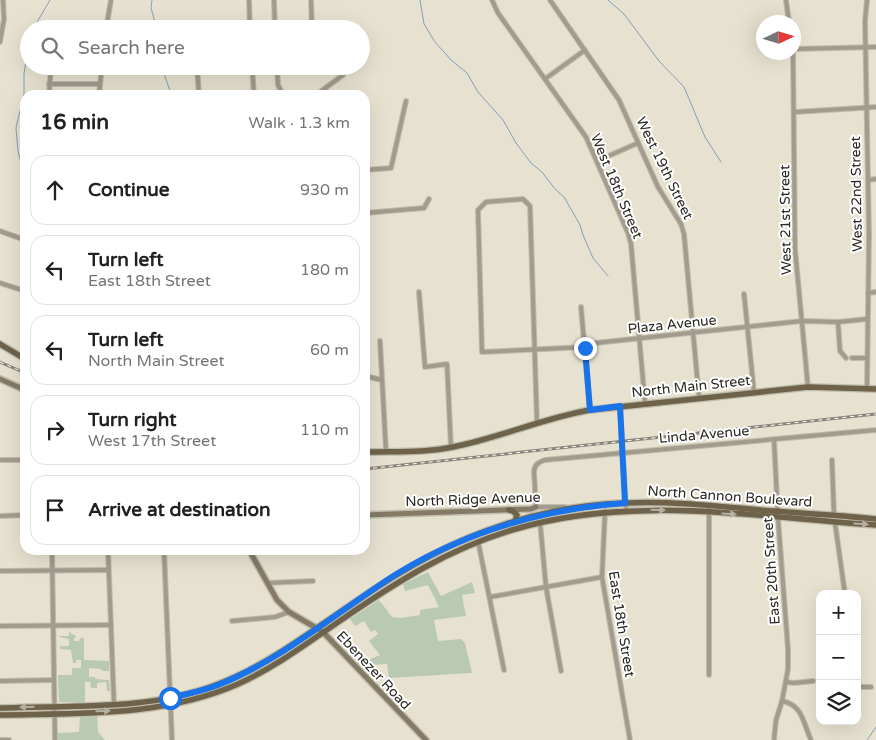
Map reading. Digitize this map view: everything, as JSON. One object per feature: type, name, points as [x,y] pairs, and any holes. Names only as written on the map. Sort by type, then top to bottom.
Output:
[{"type":"main road","points":[[0,344],[20,356]]},
{"type":"main road","name":"North Main Street","points":[[370,452],[452,448],[563,414],[620,406],[808,387],[876,389]]},
{"type":"main road","name":"North Cannon Boulevard","points":[[0,708],[114,704],[170,698],[208,688],[243,674],[268,661],[382,584],[426,557],[470,536],[540,514],[582,507],[625,503],[710,506],[835,523],[876,525]]},
{"type":"main road","points":[[508,510],[513,511],[517,515],[515,521]]},
{"type":"main road","name":"North Cannon Boulevard","points":[[0,715],[119,711],[171,705],[216,693],[247,680],[270,667],[397,582],[426,565],[478,541],[540,522],[604,511],[626,510],[834,515],[876,518]]},
{"type":"street","points":[[0,42],[4,19],[3,0]]},
{"type":"street","points":[[108,20],[111,0]]},
{"type":"street","points":[[249,0],[250,20]]},
{"type":"street","points":[[274,0],[275,20]]},
{"type":"street","points":[[311,0],[312,20]]},
{"type":"street","name":"West 18th Street","points":[[492,0],[498,13],[586,138],[631,244],[645,403]]},
{"type":"street","name":"West 19th Street","points":[[550,0],[619,100],[658,186],[681,224],[684,234],[699,397]]},
{"type":"street","points":[[786,0],[788,15]]},
{"type":"street","name":"West 22nd Street","points":[[867,0],[865,21],[868,180],[867,389]]},
{"type":"street","points":[[801,51],[876,47]]},
{"type":"street","points":[[545,79],[585,50]]},
{"type":"street","name":"West 21st Street","points":[[794,60],[795,249],[808,387]]},
{"type":"street","points":[[49,90],[50,75]]},
{"type":"street","points":[[99,90],[101,75]]},
{"type":"street","points":[[198,75],[199,90]]},
{"type":"street","points":[[253,75],[254,90]]},
{"type":"street","points":[[277,75],[280,90]]},
{"type":"street","points":[[323,90],[343,75]]},
{"type":"street","points":[[50,84],[100,84]]},
{"type":"street","points":[[370,170],[391,168],[406,101]]},
{"type":"street","points":[[795,112],[876,106]]},
{"type":"street","points":[[597,161],[638,143]]},
{"type":"street","points":[[868,180],[876,180]]},
{"type":"street","points":[[370,213],[424,208],[429,199]]},
{"type":"street","name":"Plaza Avenue","points":[[535,350],[530,206],[523,199],[486,202],[478,210],[482,352],[535,350],[585,348],[586,344],[639,338],[802,322],[838,322],[867,319]]},
{"type":"street","points":[[0,231],[20,238]]},
{"type":"street","points":[[868,235],[876,235]]},
{"type":"street","points":[[0,283],[20,289]]},
{"type":"street","points":[[419,292],[425,367],[448,364],[452,448]]},
{"type":"street","points":[[868,293],[876,292]]},
{"type":"street","points":[[744,294],[754,392]]},
{"type":"street","points":[[581,307],[590,410]]},
{"type":"street","points":[[838,322],[840,351],[846,358]]},
{"type":"street","points":[[380,341],[386,451]]},
{"type":"street","points":[[535,350],[537,423]]},
{"type":"street","points":[[852,358],[867,358]]},
{"type":"street","points":[[370,377],[382,380]]},
{"type":"street","points":[[0,379],[20,388]]},
{"type":"street","points":[[620,406],[626,510]]},
{"type":"street","name":"Linda Avenue","points":[[536,508],[534,471],[536,465],[545,460],[876,430]]},
{"type":"street","name":"East 20th Street","points":[[774,439],[777,515],[788,649],[788,669],[776,720],[774,740]]},
{"type":"street","points":[[0,460],[20,460]]},
{"type":"street","points":[[832,460],[834,515]]},
{"type":"street","points":[[709,675],[710,506]]},
{"type":"street","name":"North Ridge Avenue","points":[[370,516],[582,507]]},
{"type":"street","name":"East 18th Street","points":[[604,511],[602,577],[630,740]]},
{"type":"street","points":[[0,516],[20,515]]},
{"type":"street","points":[[540,522],[546,587],[561,671]]},
{"type":"street","points":[[835,523],[844,590]]},
{"type":"street","points":[[478,541],[504,670]]},
{"type":"street","points":[[52,555],[55,740]]},
{"type":"street","points":[[108,555],[114,704]]},
{"type":"street","points":[[164,555],[172,740]]},
{"type":"street","name":"Ebenezer Road","points":[[252,555],[277,600],[289,612],[323,632],[420,738],[426,740]]},
{"type":"street","points":[[0,571],[108,570]]},
{"type":"street","points":[[490,596],[602,577]]},
{"type":"street","points":[[267,583],[313,581]]},
{"type":"street","points":[[232,621],[274,617],[289,612]]},
{"type":"street","points":[[0,626],[111,625]]},
{"type":"street","points":[[0,681],[54,680]]},
{"type":"street","points":[[786,682],[813,681]]},
{"type":"street","points":[[861,687],[871,687]]},
{"type":"street","points":[[782,701],[790,702],[796,706],[811,740]]},
{"type":"street","points":[[0,740],[9,740]]},
{"type":"green space","points":[[428,572],[441,596],[472,582],[475,593],[462,595],[466,616],[434,620],[438,641],[461,639],[465,643],[472,673],[389,678],[387,664],[369,665],[362,668],[357,663],[360,659],[364,662],[380,655],[369,641],[378,634],[375,630],[371,632],[364,621],[355,626],[350,619],[379,600],[392,617],[401,618],[420,615],[420,610],[439,607],[428,585],[405,591],[403,584]]},
{"type":"green space","points":[[69,630],[71,634],[75,635],[74,641],[84,638],[84,660],[109,661],[109,671],[89,668],[89,677],[109,680],[110,691],[107,691],[106,682],[97,683],[97,688],[91,688],[90,682],[85,682],[85,702],[59,702],[58,675],[72,675],[72,668],[81,668],[81,660],[76,660],[76,663],[73,663],[71,650],[60,649],[60,646],[69,646],[69,639],[59,636],[69,636]]},
{"type":"green space","points":[[97,714],[98,732],[105,740],[58,740],[58,733],[79,732],[80,715]]},
{"type":"waterway","points":[[38,20],[50,0]]},
{"type":"waterway","points":[[152,0],[151,8],[154,20]]},
{"type":"waterway","points":[[420,0],[424,24],[435,42],[451,60],[467,73],[478,92],[503,120],[516,143],[531,163],[542,172],[564,197],[580,225],[593,258],[608,276]]},
{"type":"waterway","points":[[608,0],[624,14],[659,61],[684,87],[705,137],[721,162]]},
{"type":"waterway","points":[[24,75],[24,90]]},
{"type":"waterway","points":[[165,75],[170,90]]},
{"type":"waterway","points":[[20,111],[16,128],[20,159]]},
{"type":"waterway","points":[[867,740],[876,727]]},
{"type":"railway","points":[[0,362],[20,371]]},
{"type":"railway","points":[[370,468],[876,414]]},
{"type":"route","points":[[170,698],[217,685],[268,661],[395,575],[426,557],[470,536],[540,514],[582,507],[625,503],[620,406],[590,410],[585,348]]}]
